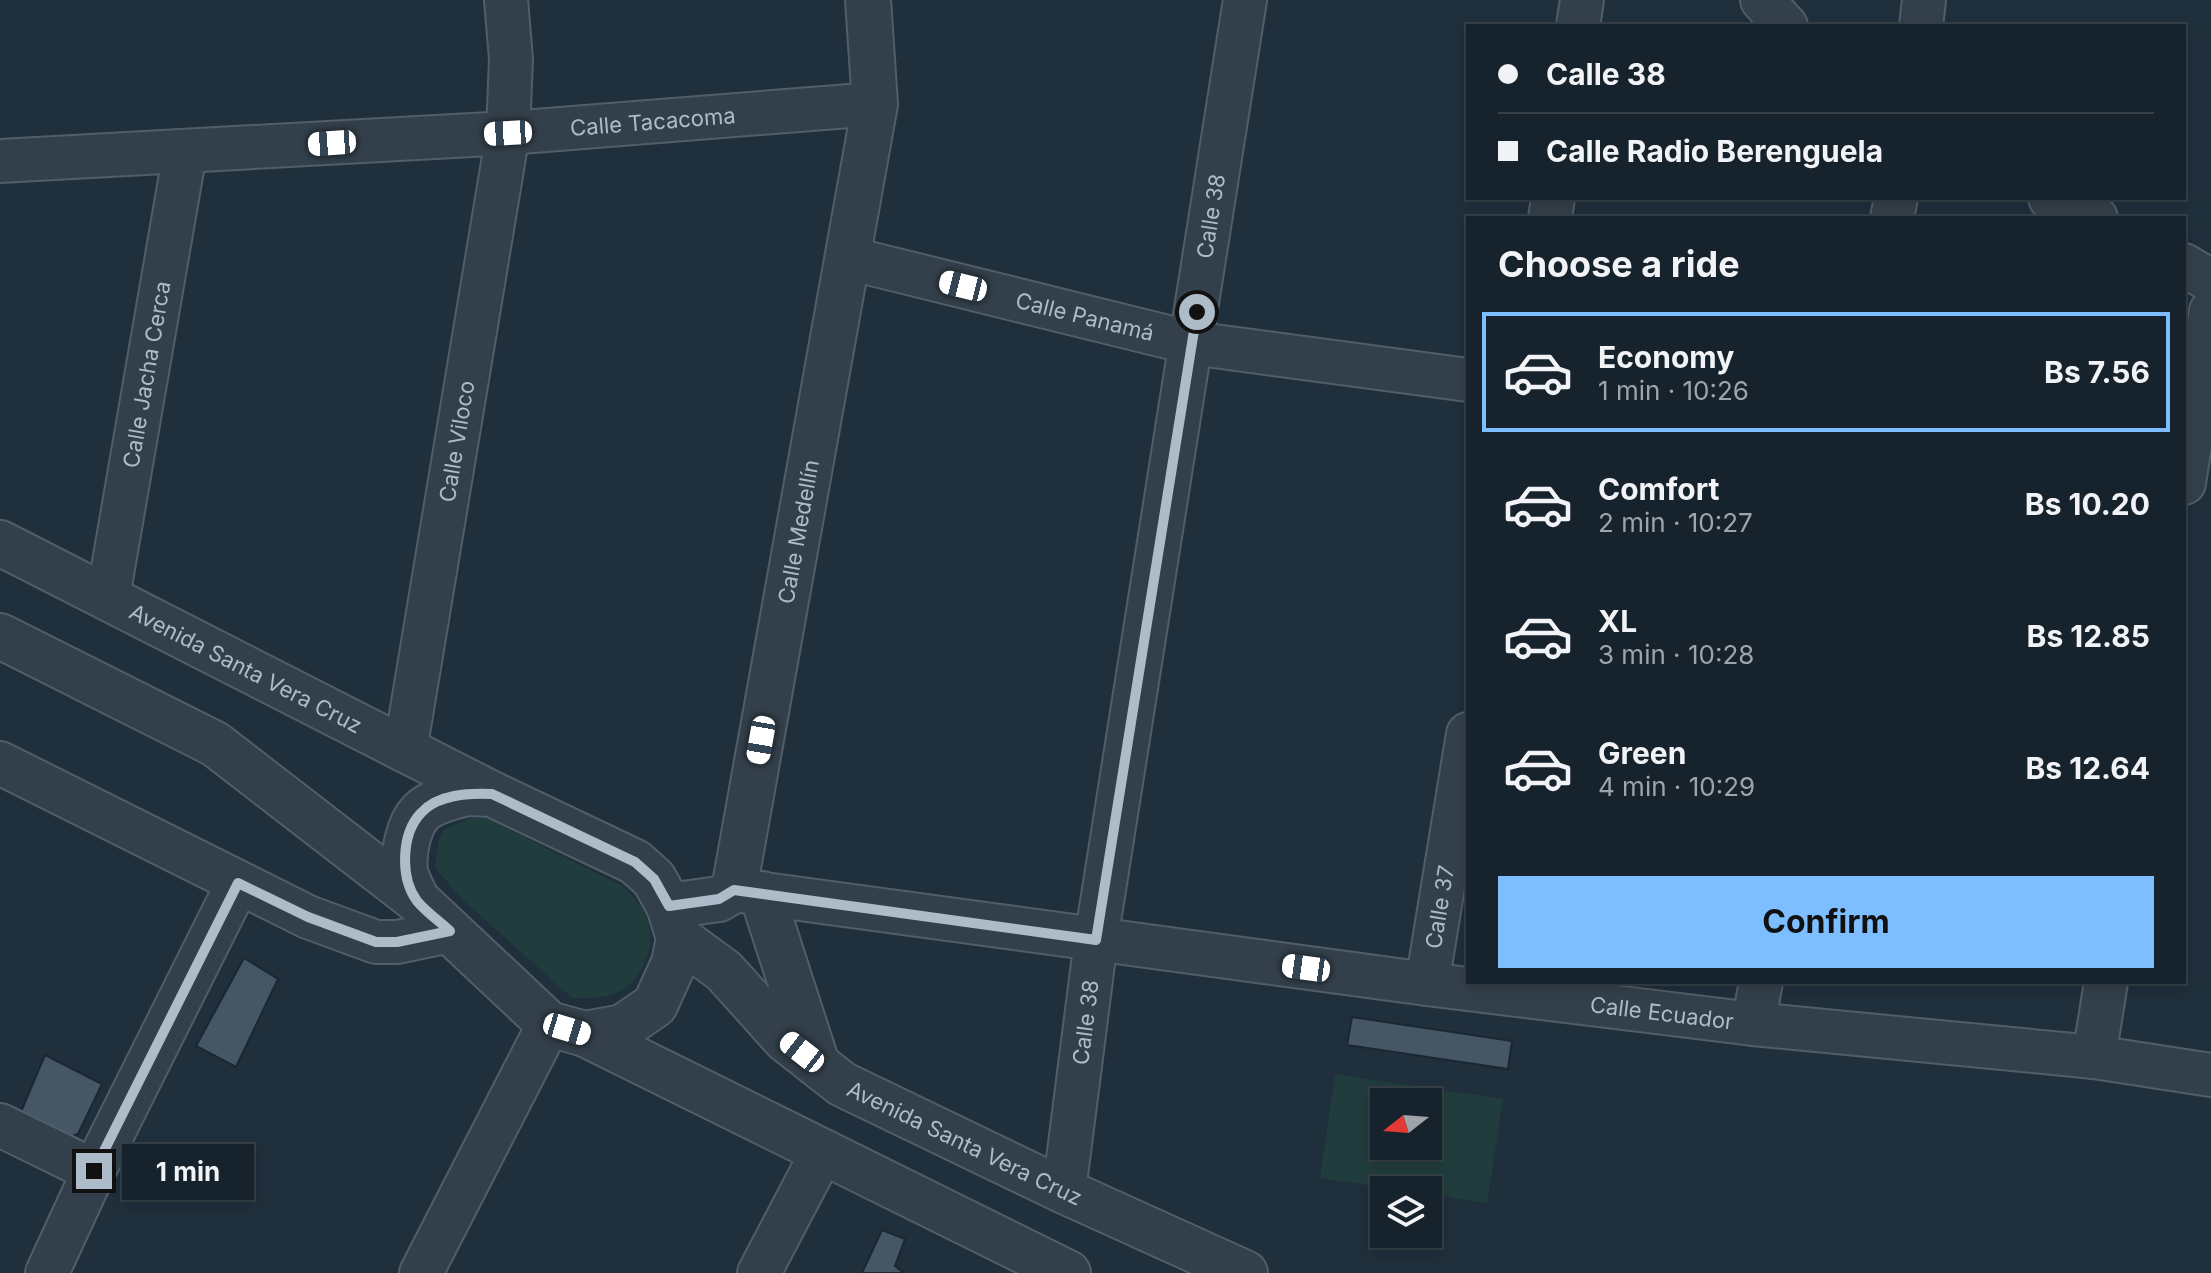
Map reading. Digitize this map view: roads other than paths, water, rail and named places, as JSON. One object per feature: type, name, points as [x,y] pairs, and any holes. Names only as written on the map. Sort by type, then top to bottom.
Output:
[{"type":"street","name":"Calle Viloco","points":[[405,751],[508,133],[511,59],[506,0]]},
{"type":"street","name":"Calle Medellín","points":[[748,892],[875,104],[868,0]]},
{"type":"street","name":"Calle 38","points":[[1064,1191],[1096,940],[1245,0]]},
{"type":"street","points":[[1578,24],[1582,0]]},
{"type":"street","points":[[1762,0],[1784,24]]},
{"type":"street","points":[[1921,24],[1924,0]]},
{"type":"street","name":"Calle Tacacoma","points":[[0,161],[508,133],[875,104]]},
{"type":"street","name":"Calle Jacha Cerca","points":[[108,597],[185,152]]},
{"type":"street","points":[[2055,200],[2091,216]]},
{"type":"street","name":"Calle Panamá","points":[[848,258],[1192,343],[1466,380]]},
{"type":"street","points":[[2186,266],[2211,281]]},
{"type":"street","points":[[2186,471],[2211,311]]},
{"type":"street","points":[[2186,484],[2211,487]]},
{"type":"street","name":"Avenida Santa Vera Cruz","points":[[0,543],[405,751],[635,862],[654,879],[674,922],[724,971],[786,1040],[842,1084],[1064,1191],[1245,1273]]},
{"type":"street","points":[[0,636],[215,744],[417,900],[567,1029],[823,1151],[1068,1273]]},
{"type":"street","name":"Calle 37","points":[[1427,984],[1466,746]]},
{"type":"street","points":[[0,763],[308,917],[376,942],[397,942],[450,931]]},
{"type":"street","points":[[417,900],[405,873],[405,854],[412,828],[421,812],[444,799],[467,793],[492,794]]},
{"type":"street","points":[[47,1273],[94,1171],[238,883]]},
{"type":"street","points":[[567,1029],[623,1027],[655,1005],[674,963],[674,922],[719,899],[748,892],[817,1064]]},
{"type":"street","name":"Calle Ecuador","points":[[748,892],[1427,984],[1753,1024],[2094,1057],[2211,1075]]},
{"type":"street","points":[[1753,1024],[1761,984]]},
{"type":"street","points":[[2094,1057],[2106,984]]},
{"type":"street","points":[[421,1273],[567,1029]]},
{"type":"street","points":[[0,1125],[94,1171]]},
{"type":"street","points":[[759,1273],[823,1151]]}]
